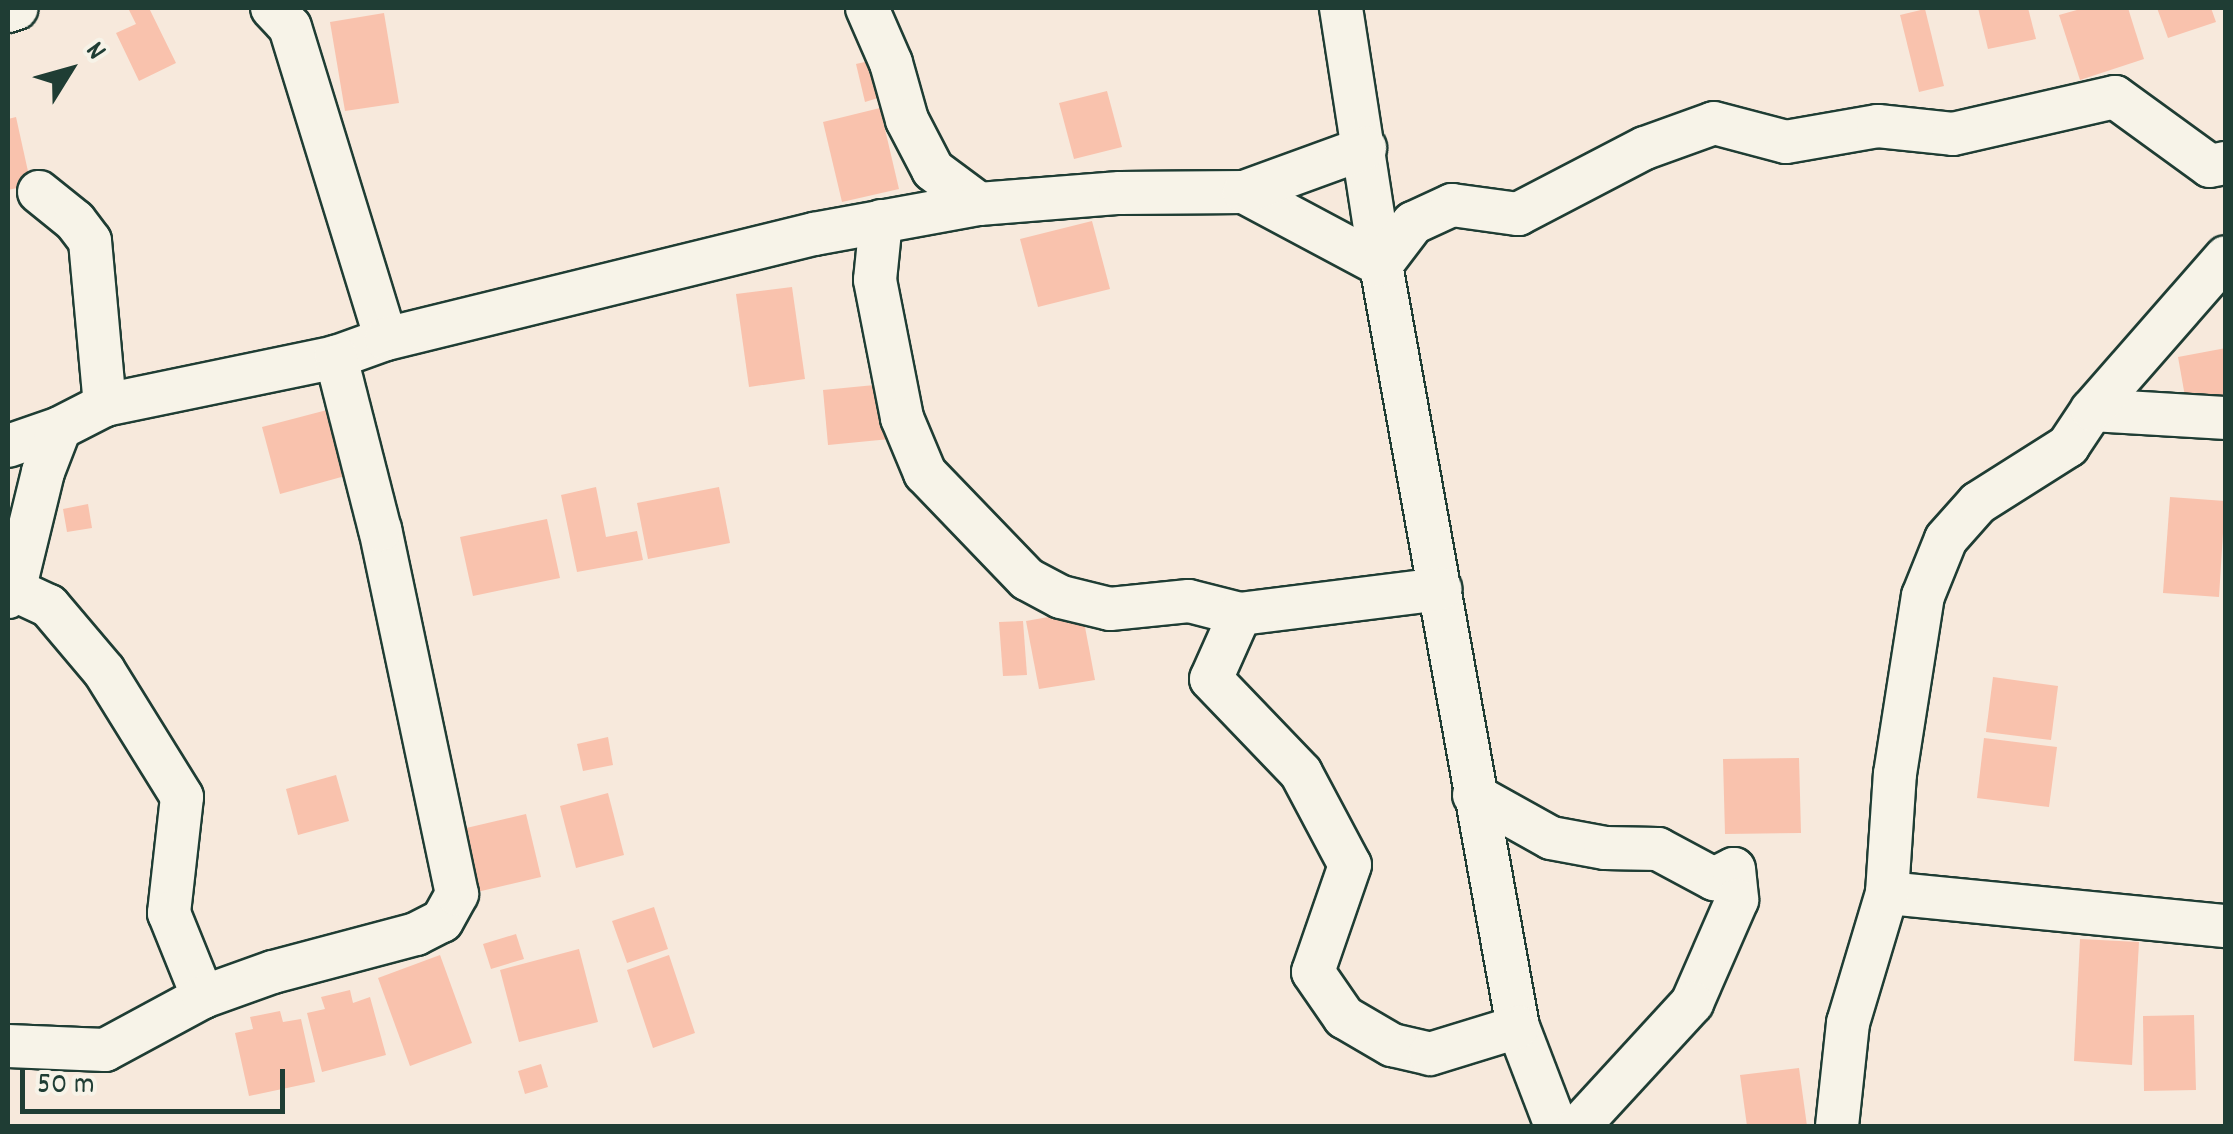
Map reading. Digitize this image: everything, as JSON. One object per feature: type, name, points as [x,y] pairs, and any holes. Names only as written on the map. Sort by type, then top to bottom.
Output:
[{"type":"street","points":[[8,10],[16,8]]},
{"type":"street","points":[[272,8],[290,27],[386,339]]},
{"type":"street","points":[[867,8],[891,64],[907,120],[932,170],[978,204]]},
{"type":"street","points":[[1342,8],[1381,265],[1518,1027],[1556,1126]]},
{"type":"street","points":[[1381,265],[1413,223],[1452,206],[1518,214],[1646,148],[1714,123],[1786,142],[1878,126],[1953,134],[2115,97],[2210,166],[2226,163]]},
{"type":"street","points":[[8,446],[60,428],[105,406],[336,357],[386,339],[814,234],[978,204],[1120,193],[1244,192],[1366,148]]},
{"type":"street","points":[[38,192],[75,222],[90,240],[105,406]]},
{"type":"street","points":[[1244,192],[1381,265]]},
{"type":"street","points":[[881,222],[875,280],[902,418],[925,472],[1027,579],[1061,597],[1110,609],[1189,601],[1240,614],[1440,590]]},
{"type":"street","points":[[1837,1126],[1848,1023],[1887,893],[1907,682],[1922,596],[1946,539],[1978,504],[2068,446],[2092,410],[2226,257]]},
{"type":"street","points":[[8,1046],[105,1050],[202,998],[273,972],[416,934],[442,920],[458,894],[380,530],[336,357]]},
{"type":"street","points":[[2092,410],[2226,418]]},
{"type":"street","points":[[60,428],[10,592],[48,606],[104,671],[182,797],[168,914],[202,998]]},
{"type":"street","points":[[1240,614],[1211,679],[1302,773],[1350,865],[1313,972],[1323,987],[1344,1017],[1392,1045],[1430,1054],[1518,1027]]},
{"type":"street","points":[[1474,796],[1551,838],[1605,848],[1658,849],[1714,879],[1734,870],[1737,900],[1692,1002],[1580,1126]]},
{"type":"street","points":[[1887,893],[2226,926]]},
{"type":"building","points":[[128,8],[149,8],[176,63],[139,81],[116,33],[136,24]]},
{"type":"building","points":[[1978,8],[2028,8],[2036,39],[1988,49]]},
{"type":"building","points":[[2084,8],[2128,8],[2144,59],[2080,80],[2059,15]]},
{"type":"building","points":[[2157,8],[2211,8],[2216,22],[2168,38]]},
{"type":"building","points":[[1925,9],[1944,86],[1919,92],[1900,15]]},
{"type":"building","points":[[384,13],[399,103],[345,111],[330,22]]},
{"type":"building","points":[[869,61],[878,98],[865,102],[856,64]]},
{"type":"building","points":[[1107,91],[1122,147],[1074,159],[1059,103]]},
{"type":"building","points":[[880,108],[899,189],[842,202],[823,122]]},
{"type":"building","points":[[16,117],[31,185],[8,190],[8,119]]},
{"type":"building","points":[[1092,221],[1110,289],[1038,307],[1020,239]]},
{"type":"building","points":[[792,287],[805,379],[749,387],[736,294]]},
{"type":"building","points":[[2226,348],[2226,395],[2186,402],[2178,357]]},
{"type":"building","points":[[885,384],[890,439],[828,445],[823,390]]},
{"type":"building","points":[[327,410],[345,476],[280,494],[262,427]]},
{"type":"building","points":[[596,487],[606,537],[637,531],[643,560],[577,572],[561,495]]},
{"type":"building","points":[[719,487],[730,543],[648,559],[637,503]]},
{"type":"building","points":[[2170,497],[2225,501],[2219,597],[2163,593]]},
{"type":"building","points":[[88,504],[92,528],[67,532],[63,509]]},
{"type":"building","points":[[547,519],[560,578],[473,596],[460,537]]},
{"type":"building","points":[[1082,611],[1095,680],[1039,689],[1026,621]]},
{"type":"building","points":[[1023,621],[1027,675],[1003,676],[999,622]]},
{"type":"building","points":[[1993,677],[2058,686],[2051,740],[1986,732]]},
{"type":"building","points":[[608,737],[613,765],[583,771],[577,744]]},
{"type":"building","points":[[1984,738],[2057,747],[2049,807],[1977,798]]},
{"type":"building","points":[[1799,758],[1801,833],[1725,834],[1723,759]]},
{"type":"building","points":[[336,775],[349,821],[298,835],[286,789]]},
{"type":"building","points":[[608,793],[624,855],[576,868],[560,806]]},
{"type":"building","points":[[526,814],[541,877],[477,892],[462,829]]},
{"type":"building","points":[[654,907],[668,949],[627,963],[612,921]]},
{"type":"building","points":[[516,934],[524,959],[491,969],[483,944]]},
{"type":"building","points":[[2080,939],[2139,942],[2132,1065],[2074,1061]]},
{"type":"building","points":[[579,949],[598,1022],[519,1042],[500,970]]},
{"type":"building","points":[[440,955],[472,1043],[410,1066],[378,978]]},
{"type":"building","points":[[669,955],[695,1033],[653,1048],[627,970]]},
{"type":"building","points":[[350,990],[353,1003],[370,997],[386,1055],[322,1072],[307,1013],[325,1009],[321,997]]},
{"type":"building","points":[[280,1011],[283,1022],[301,1019],[315,1082],[249,1096],[235,1033],[253,1029],[250,1017]]},
{"type":"building","points":[[2194,1015],[2196,1090],[2144,1091],[2143,1016]]},
{"type":"building","points":[[541,1064],[548,1087],[525,1094],[518,1071]]},
{"type":"building","points":[[1799,1068],[1807,1126],[1747,1126],[1740,1075]]}]
